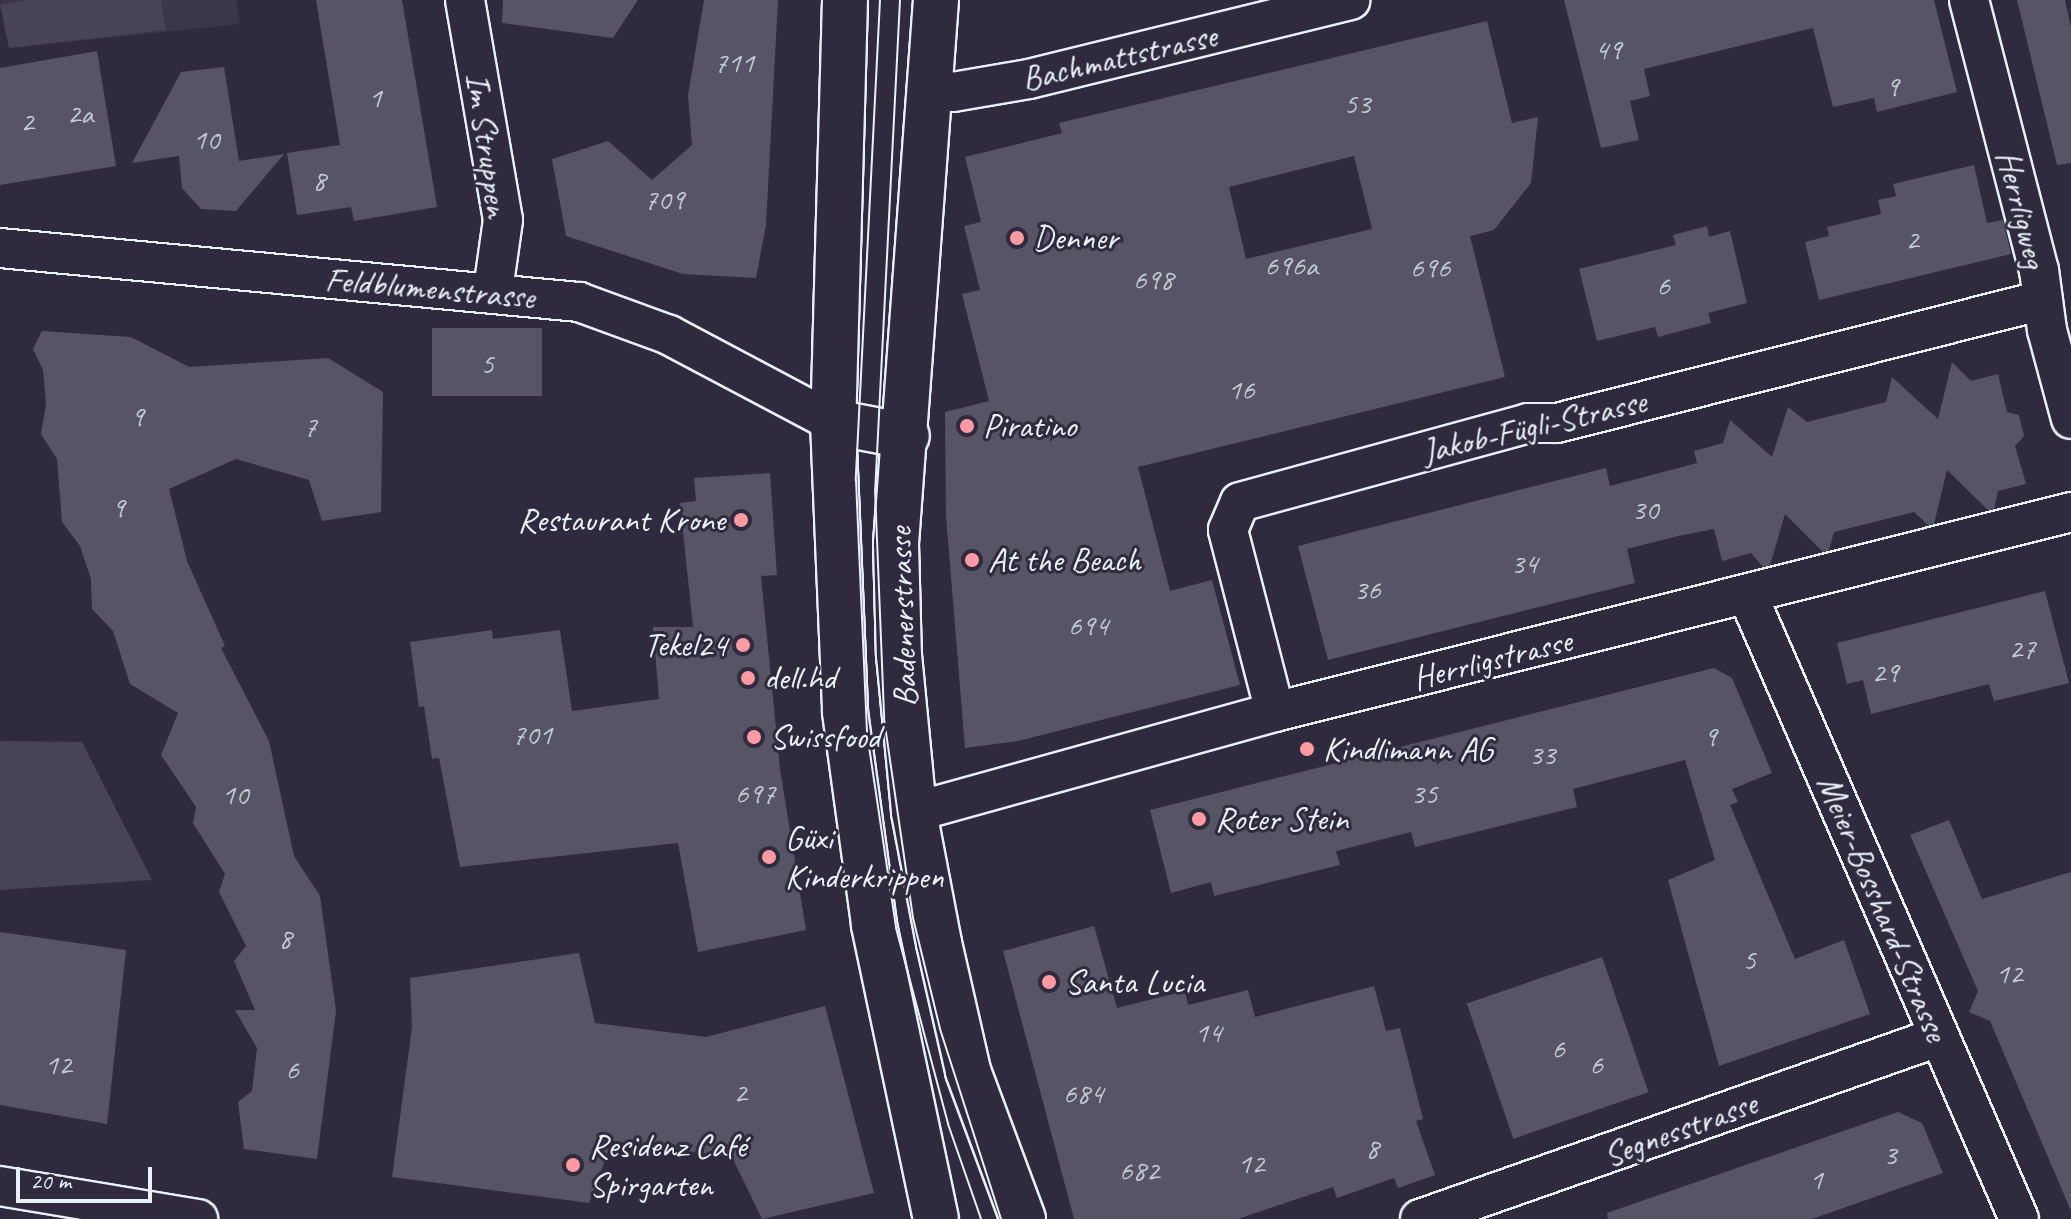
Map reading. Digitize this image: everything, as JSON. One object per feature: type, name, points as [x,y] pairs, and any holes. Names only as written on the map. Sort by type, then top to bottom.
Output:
[{"type":"street","name":"Im Struppen","points":[[465,0],[503,220],[493,290]]},
{"type":"street","name":"Badenerstrasse","points":[[845,0],[833,422],[845,712],[857,833],[936,1219]]},
{"type":"street","name":"Badenerstrasse","points":[[936,0],[933,88],[896,544],[899,655],[914,812],[968,1071],[1023,1219]]},
{"type":"street","name":"Bachmattstrasse","points":[[933,88],[953,92],[1029,79],[1350,0]]},
{"type":"street","name":"Herrligweg","points":[[1969,0],[2039,270],[2071,419]]},
{"type":"street","name":"Feldblumenstrasse","points":[[0,248],[493,290],[579,302],[669,335],[833,422]]},
{"type":"street","name":"Jakob-Fügli-Strasse","points":[[1275,712],[1228,530],[1240,502],[1528,423],[1557,423],[2043,300]]},
{"type":"street","points":[[833,422],[907,436]]},
{"type":"street","name":"Herrligstrasse","points":[[914,812],[1275,712],[1748,596],[2071,512]]},
{"type":"street","name":"Meier-Bosshard-Strasse","points":[[1748,596],[2019,1219]]},
{"type":"street","name":"Segnesstrasse","points":[[1420,1219],[1938,1037]]},
{"type":"street","points":[[0,1186],[198,1219]]},
{"type":"shaded area","points":[[0,0],[236,0],[240,24],[9,48]]},
{"type":"shaded area","points":[[29,0],[161,0],[166,30],[9,48],[0,5]]},
{"type":"shaded area","points":[[0,741],[82,742],[152,880],[0,890]]},
{"type":"building","points":[[316,0],[402,0],[437,207],[354,221],[351,207],[297,215],[287,153],[340,145]]},
{"type":"building","points":[[503,0],[638,0],[613,38],[502,23]]},
{"type":"building","points":[[704,0],[778,0],[766,225],[756,278],[683,274],[566,236],[552,159],[608,141],[652,180],[692,145],[688,95]]},
{"type":"building","points":[[1564,0],[1934,0],[1957,92],[1877,112],[1874,98],[1833,107],[1813,28],[1644,69],[1650,96],[1630,101],[1639,140],[1601,148]]},
{"type":"building","points":[[2017,0],[2065,0],[2071,28],[2071,163],[2057,165]]},
{"type":"building","points":[[1487,21],[1512,123],[1538,117],[1531,183],[1494,230],[1470,236],[1505,377],[1138,467],[1170,591],[1212,580],[1240,685],[1018,741],[965,748],[946,516],[945,412],[989,401],[962,294],[980,290],[964,226],[981,222],[965,157],[1062,133],[1059,123]],"holes":[[[1354,156],[1372,229],[1246,259],[1229,187]]]},
{"type":"building","points":[[97,51],[116,166],[0,185],[0,68]]},
{"type":"building","points":[[224,67],[239,161],[284,154],[236,211],[201,209],[182,188],[179,156],[132,163],[181,72]]},
{"type":"building","points":[[1974,165],[1987,223],[2003,220],[2011,254],[1819,300],[1805,242],[1829,236],[1827,227],[1881,214],[1878,200],[1896,196],[1893,184]]},
{"type":"building","points":[[1707,226],[1709,237],[1730,231],[1747,303],[1708,313],[1711,323],[1658,337],[1655,327],[1597,341],[1579,269],[1676,245],[1673,235]]},
{"type":"building","points":[[432,328],[542,328],[542,396],[432,396]]},
{"type":"building","points":[[42,331],[131,337],[189,367],[328,358],[383,392],[381,512],[322,521],[309,480],[236,459],[169,489],[187,561],[225,646],[221,648],[269,741],[294,856],[320,896],[336,1011],[317,1159],[244,1149],[238,1102],[252,1091],[257,1048],[235,1010],[255,1010],[234,961],[246,946],[219,892],[225,874],[193,823],[196,807],[161,755],[178,713],[130,684],[113,631],[92,609],[91,579],[80,546],[62,522],[57,459],[41,434],[46,404],[43,370],[33,349]]},
{"type":"building","points":[[1952,362],[1971,381],[1998,374],[2007,412],[2019,415],[2024,436],[2015,446],[2026,484],[1998,491],[1994,509],[1988,510],[1947,470],[1934,524],[1928,525],[1914,512],[1834,532],[1829,550],[1823,552],[1785,514],[1770,565],[1763,567],[1751,553],[1722,561],[1714,529],[1678,536],[1627,549],[1635,583],[1328,660],[1298,546],[1606,468],[1610,486],[1697,463],[1694,451],[1723,443],[1730,420],[1772,457],[1788,407],[1807,422],[1886,402],[1892,377],[1938,419]]},
{"type":"building","points":[[770,473],[777,575],[761,576],[780,769],[806,930],[698,952],[678,843],[460,867],[439,758],[432,759],[424,706],[419,707],[410,642],[492,630],[493,639],[560,630],[572,711],[659,699],[653,627],[693,627],[680,503],[696,501],[694,478]]},
{"type":"building","points":[[2045,591],[2069,683],[1994,701],[1989,684],[1871,714],[1863,680],[1847,684],[1837,643]]},
{"type":"building","points":[[1714,668],[1732,678],[1772,773],[1732,789],[1738,802],[1730,805],[1795,959],[1844,940],[1870,1014],[1719,1066],[1668,880],[1715,860],[1685,760],[1573,789],[1577,807],[1415,847],[1411,832],[1336,851],[1340,865],[1214,896],[1211,882],[1171,893],[1150,810]]},
{"type":"building","points":[[1949,820],[1982,899],[2071,872],[2071,1211],[1990,1021],[1969,1012],[1978,991],[1910,835]]},
{"type":"building","points":[[1094,926],[1117,1008],[1185,991],[1188,1005],[1248,990],[1255,1017],[1374,986],[1386,1031],[1400,1028],[1423,1119],[1416,1121],[1435,1175],[1398,1188],[1394,1178],[1337,1198],[1333,1187],[1238,1219],[1074,1219],[1003,951]]},
{"type":"building","points":[[0,932],[126,950],[107,1124],[0,1105]]},
{"type":"building","points":[[579,953],[595,1023],[706,1037],[825,1006],[874,1193],[762,1219],[732,1157],[612,1141],[589,1203],[392,1177],[412,1027],[410,978]]},
{"type":"building","points":[[1602,957],[1649,1092],[1513,1139],[1467,1004]]},
{"type":"building","points":[[1898,1112],[1922,1123],[1943,1173],[1812,1219],[1608,1219],[1607,1213]]},
{"type":"tram line","points":[[880,0],[856,480],[867,733],[896,928],[948,1124],[981,1219]]},
{"type":"tram line","points":[[900,0],[875,490],[884,719],[913,918],[940,1029],[1001,1219]]},
{"type":"place","name":"Denner","points":[[1017,238]]},
{"type":"place","name":"Piratino","points":[[967,426]]},
{"type":"place","name":"Restaurant Krone","points":[[741,520]]},
{"type":"place","name":"At the Beach","points":[[972,560]]},
{"type":"place","name":"Tekel24","points":[[743,645]]},
{"type":"place","name":"dell.hd","points":[[748,678]]},
{"type":"place","name":"Swissfood","points":[[754,737]]},
{"type":"place","name":"Kindlimann AG","points":[[1307,749]]},
{"type":"place","name":"Roter Stein","points":[[1199,819]]},
{"type":"place","name":"Güxi Kinderkrippen","points":[[769,857]]},
{"type":"place","name":"Santa Lucia","points":[[1049,982]]},
{"type":"place","name":"Residenz Café Spirgarten","points":[[573,1165]]}]
